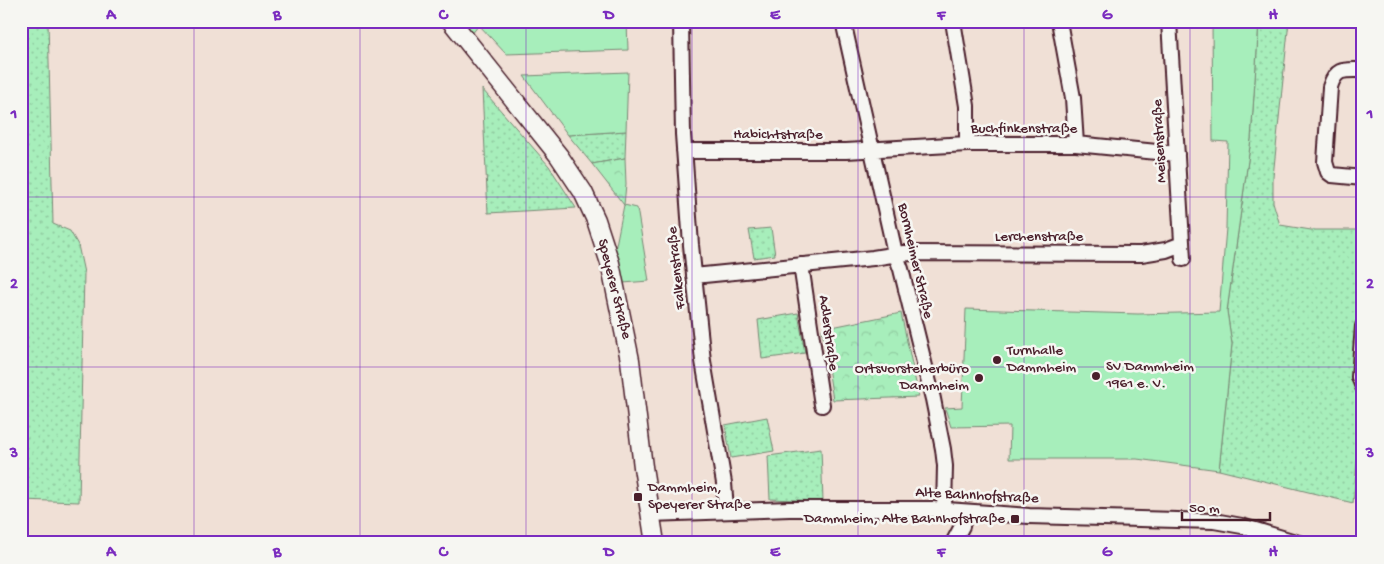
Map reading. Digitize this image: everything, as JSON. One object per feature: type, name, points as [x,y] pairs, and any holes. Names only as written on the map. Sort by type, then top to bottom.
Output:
[{"type":"street","name":"Speyerer Straße","points":[[451,21],[559,156],[582,192],[596,220],[610,263],[630,360],[643,467],[655,543]]},
{"type":"street","name":"Falkenstraße","points":[[682,21],[684,151],[694,276],[703,361],[724,483],[726,510]]},
{"type":"street","name":"Bornheimer Straße","points":[[843,21],[895,253],[901,269],[933,399],[945,466],[944,510]]},
{"type":"street","points":[[953,21],[967,106],[967,144]]},
{"type":"street","points":[[1059,21],[1073,98],[1076,144]]},
{"type":"street","name":"Meisenstraße","points":[[1169,21],[1183,259]]},
{"type":"street","points":[[1363,70],[1342,70],[1332,78],[1324,162],[1328,172],[1332,175],[1363,178]]},
{"type":"street","name":"Buchfinkenstraße","points":[[872,150],[967,144],[1076,144],[1176,154]]},
{"type":"street","name":"Habichtstraße","points":[[684,151],[872,150]]},
{"type":"street","name":"Lerchenstraße","points":[[895,253],[1142,254],[1166,250],[1182,244]]},
{"type":"street","points":[[694,276],[874,258],[895,253]]},
{"type":"street","name":"Adlerstraße","points":[[801,266],[822,405]]},
{"type":"street","points":[[1363,326],[1359,377],[1363,387]]},
{"type":"street","name":"Alte Bahnhofstraße","points":[[650,514],[789,509],[944,510],[1029,516],[1214,520],[1242,526],[1276,540],[1299,543]]},
{"type":"street","points":[[953,543],[962,526],[965,512]]},
{"type":"green space","points":[[21,21],[48,21],[53,224],[70,231],[78,245],[84,273],[79,502],[21,500]]},
{"type":"green space","points":[[461,21],[476,21],[479,25],[471,35]]},
{"type":"green space","points":[[543,21],[627,21],[628,50],[506,54],[479,25]]},
{"type":"green space","name":"SV Dammheim 1961 e. V.","points":[[1212,21],[1259,21],[1251,139],[1227,311],[1232,344],[1219,470],[1137,459],[1009,459],[1010,426],[951,427],[945,408],[962,407],[966,309],[1138,314],[1219,312],[1226,228],[1228,142],[1213,141]]},
{"type":"green space","points":[[1259,21],[1289,21],[1273,177],[1273,202],[1280,225],[1311,230],[1363,230],[1363,278],[1359,331],[1358,451],[1353,503],[1219,470],[1232,344],[1227,311],[1251,139]]},
{"type":"green space","points":[[628,72],[626,131],[568,135],[524,76]]},
{"type":"green space","points":[[482,89],[549,166],[576,208],[488,213]]},
{"type":"green space","points":[[626,131],[625,158],[592,164],[568,135]]},
{"type":"green space","points":[[625,158],[626,184],[624,205],[592,164]]},
{"type":"green space","points":[[624,205],[637,208],[649,281],[623,283],[614,255]]},
{"type":"green space","points":[[771,228],[775,255],[754,258],[749,230]]},
{"type":"green space","points":[[798,313],[805,353],[762,359],[758,320]]},
{"type":"green space","points":[[901,313],[919,397],[833,400],[822,329]]},
{"type":"green space","points":[[767,417],[774,451],[731,458],[725,425]]},
{"type":"green space","points":[[821,449],[823,501],[770,499],[768,456]]},
{"type":"place","name":"Turnhalle Dammheim","points":[[997,360]]},
{"type":"place","name":"SV Dammheim 1961 e. V.","points":[[1096,376]]},
{"type":"place","name":"Ortsvorsteherbüro Dammheim","points":[[979,378]]},
{"type":"place","name":"Dammheim, Speyerer Straße","points":[[638,497]]},
{"type":"place","name":"Dammheim, Alte Bahnhofstraße","points":[[1015,519]]}]
